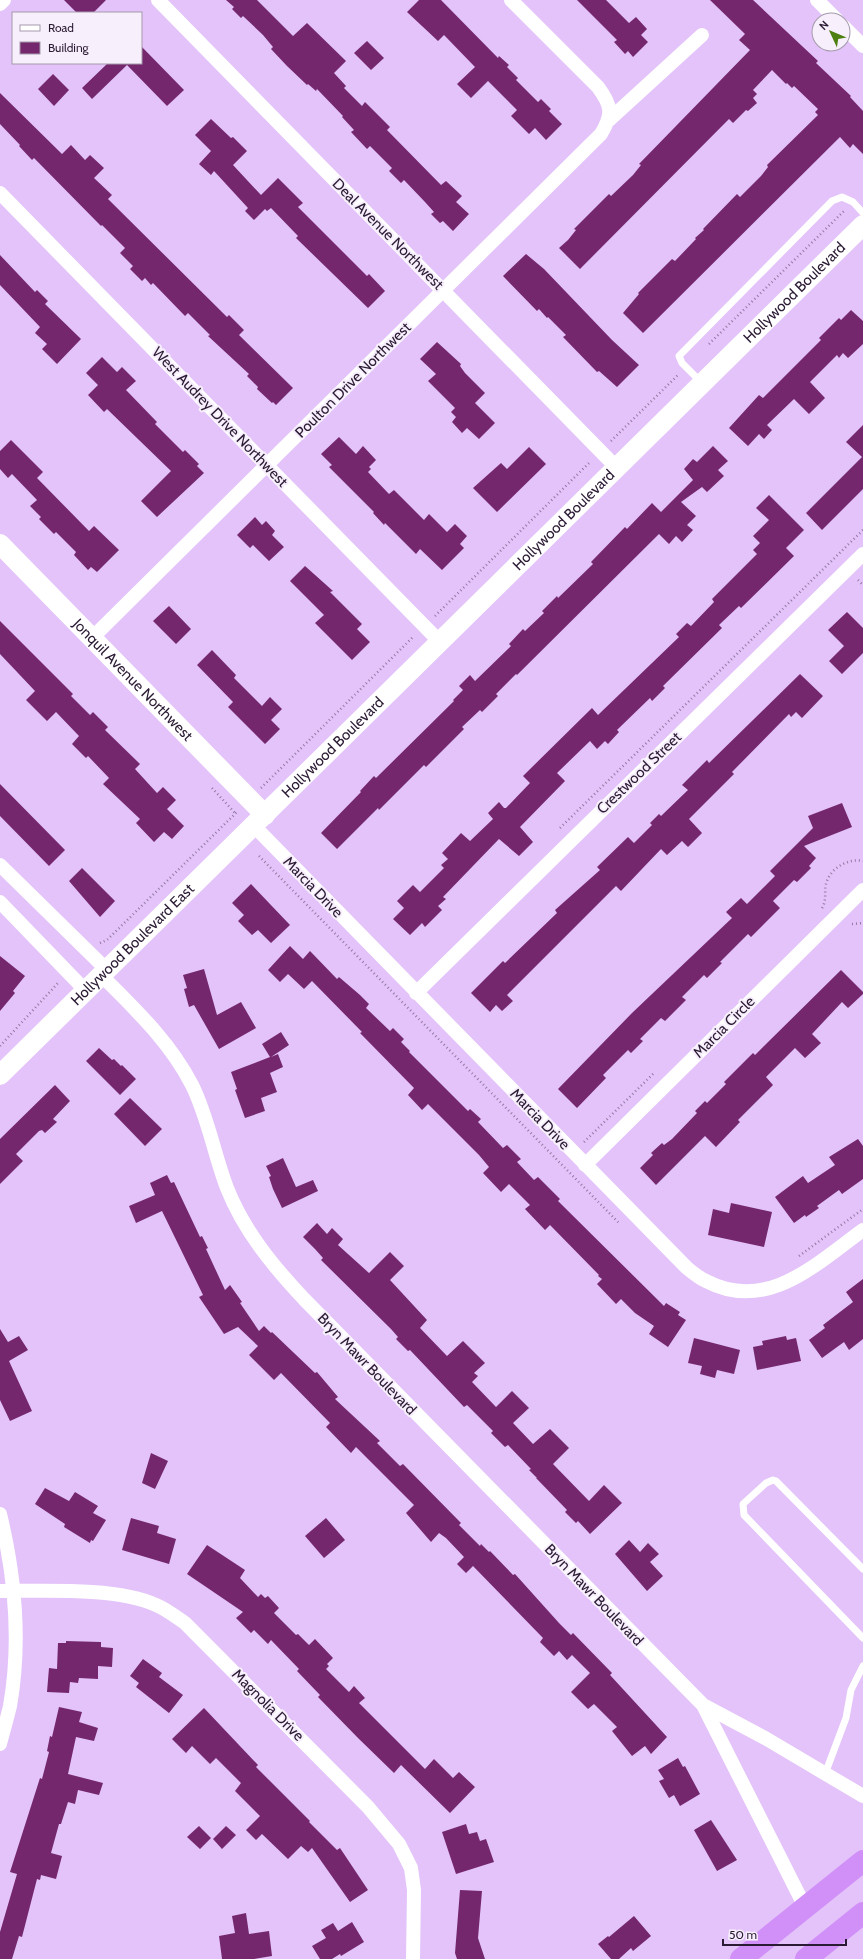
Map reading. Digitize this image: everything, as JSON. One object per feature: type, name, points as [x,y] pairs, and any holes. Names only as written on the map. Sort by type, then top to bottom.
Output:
[{"type":"highway","points":[[741,1959],[863,1862]]},
{"type":"highway","points":[[806,1959],[861,1918]]},
{"type":"street","points":[[0,4],[4,0]]},
{"type":"street","name":"Deal Avenue Northwest","points":[[158,0],[617,468]]},
{"type":"street","points":[[511,0],[598,87],[607,100],[610,110],[609,120]]},
{"type":"street","points":[[817,0],[829,12]]},
{"type":"street","points":[[851,34],[863,46]]},
{"type":"street","name":"Poulton Drive Northwest","points":[[92,638],[601,134],[609,120],[702,35]]},
{"type":"street","name":"West Audrey Drive Northwest","points":[[0,192],[440,642]]},
{"type":"street","name":"Hollywood Boulevard","points":[[260,820],[863,225]]},
{"type":"street","name":"Jonquil Avenue Northwest","points":[[0,544],[92,638],[260,820]]},
{"type":"street","name":"Crestwood Street","points":[[416,993],[862,558]]},
{"type":"street","name":"Marcia Drive","points":[[260,820],[416,993],[589,1160],[686,1267],[704,1281],[732,1290],[751,1292],[769,1289],[787,1283],[804,1274],[863,1230]]},
{"type":"street","name":"Hollywood Boulevard East","points":[[0,1075],[260,820]]},
{"type":"street","name":"Bryn Mawr Boulevard","points":[[0,865],[104,973],[157,1032],[185,1072],[202,1110],[228,1188],[249,1232],[276,1269],[702,1705],[805,1907]]},
{"type":"street","name":"Marcia Circle","points":[[589,1160],[863,890]]},
{"type":"street","points":[[0,902],[86,990]]},
{"type":"street","points":[[0,1514],[8,1546],[6,1591],[15,1628],[10,1706],[0,1744]]},
{"type":"street","name":"Magnolia Drive","points":[[6,1591],[113,1594],[135,1598],[156,1605],[185,1623],[368,1807],[399,1844],[410,1868],[414,1890],[413,1959]]},
{"type":"street","name":"Bryn Mawr Boulevard","points":[[702,1705],[765,1738],[863,1796]]},
{"type":"lane","points":[[702,384],[682,363],[679,356],[832,201],[842,197],[853,202],[863,213]]},
{"type":"lane","points":[[863,1569],[776,1481],[773,1480],[766,1483],[743,1504],[744,1515],[863,1638]]},
{"type":"lane","points":[[825,1774],[846,1718],[850,1690],[863,1666]]},
{"type":"path","points":[[558,830],[863,530]]},
{"type":"path","points":[[856,578],[863,585]]},
{"type":"path","points":[[819,911],[825,904],[826,884],[829,876],[836,868],[847,862],[857,860],[863,861]]},
{"type":"path","points":[[582,1144],[655,1072]]},
{"type":"path","points":[[578,1140],[582,1144],[589,1160]]},
{"type":"path","points":[[794,1259],[863,1209]]},
{"type":"building","points":[[64,0],[106,0],[94,12],[76,12]]},
{"type":"building","points":[[226,0],[257,0],[293,36],[307,23],[346,61],[334,73],[346,86],[344,88],[362,106],[365,102],[390,127],[387,130],[441,185],[446,181],[462,196],[456,202],[469,214],[453,231],[443,221],[440,223],[431,214],[434,212],[404,180],[401,183],[389,171],[392,168],[370,146],[367,149],[351,132],[354,130],[342,117],[343,116],[317,89],[316,91],[308,84],[307,85],[287,66],[271,49],[273,47],[263,35],[243,16],[241,18],[232,9],[234,7]]},
{"type":"building","points":[[419,0],[441,0],[498,58],[499,56],[509,65],[507,67],[518,78],[516,80],[538,102],[541,99],[551,109],[549,111],[562,124],[546,140],[535,128],[529,134],[511,116],[517,110],[488,81],[471,98],[457,84],[475,67],[444,35],[438,41],[407,12]]},
{"type":"building","points":[[577,0],[606,0],[629,23],[636,17],[647,29],[641,35],[648,42],[633,57],[628,51],[625,54],[614,42],[617,40]]},
{"type":"building","points":[[710,0],[753,0],[818,61],[816,63],[851,96],[850,97],[863,111],[863,154],[853,144],[850,148],[840,137],[643,333],[623,313],[639,294],[638,293],[672,259],[675,261],[737,194],[740,197],[761,176],[768,167],[767,165],[818,115],[815,112],[818,109],[794,86],[792,88],[787,83],[786,84],[772,70],[753,90],[757,94],[753,98],[757,103],[748,111],[746,110],[733,123],[729,119],[580,269],[559,248],[576,230],[574,229],[609,194],[611,196],[633,175],[641,165],[639,164],[750,50],[739,40],[745,34]]},
{"type":"building","points":[[367,41],[384,58],[371,70],[354,53]]},
{"type":"building","points":[[142,47],[184,90],[167,106],[127,65],[92,99],[82,88],[107,64],[142,64]]},
{"type":"building","points":[[53,74],[69,90],[54,106],[38,89]]},
{"type":"building","points":[[0,93],[62,154],[71,145],[85,160],[90,155],[104,168],[94,178],[112,195],[108,199],[227,317],[229,315],[244,330],[239,335],[293,388],[276,405],[257,389],[258,387],[247,376],[249,374],[208,336],[210,335],[188,313],[185,316],[153,283],[151,285],[145,278],[142,281],[130,269],[133,266],[120,253],[125,248],[102,225],[101,226],[34,158],[32,160],[19,146],[20,145],[0,124]]},
{"type":"building","points":[[211,119],[247,151],[233,165],[261,195],[278,178],[303,203],[298,207],[367,276],[369,274],[385,291],[368,308],[296,238],[298,236],[271,208],[267,211],[265,209],[254,220],[245,211],[248,208],[214,171],[211,175],[199,164],[211,151],[195,135]]},
{"type":"building","points":[[526,254],[544,269],[612,340],[639,365],[617,387],[599,371],[597,372],[563,337],[566,335],[539,309],[537,311],[503,276]]},
{"type":"building","points":[[0,255],[35,292],[37,290],[48,301],[45,304],[81,339],[57,364],[42,349],[47,344],[35,333],[40,327],[0,285]]},
{"type":"building","points":[[851,310],[863,321],[863,344],[848,358],[843,353],[839,358],[837,355],[810,382],[825,398],[809,414],[794,399],[767,425],[772,430],[764,439],[759,434],[748,446],[729,428],[759,395],[763,398],[821,340],[819,338],[839,318],[841,320]]},
{"type":"building","points":[[437,342],[461,364],[460,366],[465,373],[485,393],[475,403],[495,423],[479,439],[467,428],[462,433],[452,422],[456,417],[451,412],[455,408],[428,381],[436,374],[420,359]]},
{"type":"building","points":[[102,357],[117,372],[122,367],[136,381],[126,390],[157,422],[155,424],[183,452],[185,450],[199,464],[197,466],[204,473],[157,517],[141,501],[171,471],[107,409],[104,412],[88,395],[98,385],[86,373]]},
{"type":"building","points":[[863,425],[863,489],[822,530],[806,513],[862,457],[846,442]]},
{"type":"building","points":[[339,437],[356,454],[363,446],[376,460],[369,467],[371,469],[368,472],[389,494],[394,490],[424,520],[429,514],[447,532],[455,524],[467,536],[460,544],[464,548],[442,570],[420,549],[416,554],[385,523],[384,525],[373,513],[374,512],[329,467],[332,465],[321,454]]},
{"type":"building","points":[[11,440],[43,472],[37,478],[89,531],[94,526],[119,550],[97,572],[91,567],[88,570],[74,555],[76,552],[56,532],[54,534],[39,519],[41,517],[30,506],[37,500],[12,474],[8,478],[0,469],[0,451]]},
{"type":"building","points":[[713,446],[728,461],[718,470],[724,476],[707,492],[702,487],[681,502],[696,516],[687,525],[693,530],[682,542],[676,536],[669,544],[659,534],[496,694],[498,696],[482,712],[480,710],[462,727],[464,729],[426,767],[424,765],[337,849],[321,833],[361,792],[360,791],[374,776],[376,778],[454,701],[453,700],[463,690],[459,686],[470,675],[475,681],[511,646],[509,644],[523,629],[525,631],[544,613],[542,611],[557,596],[558,598],[593,564],[591,562],[625,527],[627,529],[652,503],[661,512],[693,480],[684,469],[693,459],[697,462]]},
{"type":"building","points":[[529,447],[546,464],[497,512],[473,488],[501,463],[507,469]]},
{"type":"building","points":[[769,495],[804,530],[786,548],[794,556],[741,608],[739,606],[719,625],[722,628],[663,686],[665,688],[652,701],[650,698],[617,730],[619,732],[608,744],[605,741],[597,749],[590,741],[557,773],[565,781],[520,827],[533,842],[519,856],[499,839],[443,897],[446,899],[438,906],[442,910],[425,927],[422,923],[410,935],[393,919],[404,908],[397,901],[413,885],[420,892],[444,868],[441,865],[448,859],[442,853],[461,833],[470,841],[493,819],[488,813],[499,802],[504,808],[506,808],[530,783],[523,776],[592,708],[598,715],[679,637],[676,634],[687,623],[691,626],[714,602],[712,599],[757,554],[753,550],[760,543],[753,536],[769,520],[756,508]]},
{"type":"building","points":[[255,517],[262,525],[266,521],[275,531],[272,535],[284,547],[269,561],[253,545],[250,548],[237,535]]},
{"type":"building","points":[[305,566],[333,591],[330,592],[362,624],[357,629],[370,642],[352,660],[315,623],[324,615],[290,581]]},
{"type":"building","points":[[169,606],[191,629],[176,644],[153,621]]},
{"type":"building","points":[[847,612],[863,628],[863,653],[842,674],[829,661],[844,646],[828,630]]},
{"type":"building","points":[[0,621],[73,694],[71,696],[90,715],[93,712],[108,727],[105,730],[140,764],[135,769],[157,793],[163,787],[176,800],[167,809],[184,826],[172,839],[164,832],[154,842],[136,823],[140,819],[103,784],[109,778],[88,756],[86,758],[72,744],[79,736],[56,712],[47,721],[26,700],[35,691],[0,654]]},
{"type":"building","points":[[212,650],[236,675],[234,678],[262,706],[270,697],[282,709],[271,720],[280,729],[265,744],[228,707],[233,702],[197,665]]},
{"type":"building","points":[[800,674],[823,696],[802,718],[796,712],[791,717],[789,714],[732,772],[734,774],[689,819],[702,833],[688,847],[682,841],[667,855],[661,849],[621,891],[616,886],[507,995],[513,1001],[502,1011],[496,1005],[490,1012],[471,993],[503,961],[505,963],[557,913],[555,910],[600,870],[597,867],[628,837],[634,843],[652,825],[650,823],[659,814],[661,816],[688,790],[682,785],[707,760],[709,763]]},
{"type":"building","points":[[0,784],[65,850],[49,866],[0,816]]},
{"type":"building","points":[[842,803],[852,827],[804,846],[816,858],[809,866],[811,868],[797,882],[794,880],[773,901],[780,908],[751,937],[748,934],[720,962],[722,963],[707,978],[704,975],[682,997],[686,1000],[665,1021],[661,1018],[640,1039],[643,1041],[631,1053],[628,1050],[603,1075],[606,1078],[577,1108],[558,1089],[632,1013],[732,918],[726,912],[741,898],[747,904],[775,876],[770,871],[813,828],[808,816]]},
{"type":"building","points":[[82,868],[115,901],[100,917],[69,881]]},
{"type":"building","points":[[251,884],[290,925],[271,943],[258,930],[252,935],[238,921],[244,915],[232,903]]},
{"type":"building","points":[[290,946],[303,959],[310,951],[337,979],[339,977],[360,995],[369,1004],[366,1008],[390,1031],[393,1028],[404,1039],[401,1042],[410,1051],[409,1052],[468,1111],[470,1109],[481,1119],[478,1122],[503,1148],[507,1145],[521,1159],[517,1162],[534,1180],[538,1177],[560,1199],[558,1201],[664,1306],[666,1303],[680,1312],[678,1315],[686,1320],[668,1347],[649,1334],[654,1326],[635,1313],[621,1299],[616,1304],[597,1284],[602,1279],[598,1276],[599,1275],[550,1225],[545,1230],[525,1209],[530,1205],[509,1184],[501,1192],[483,1173],[489,1167],[479,1155],[428,1104],[422,1110],[408,1095],[414,1088],[312,981],[304,989],[288,974],[280,982],[268,970]]},
{"type":"building","points":[[0,956],[25,976],[13,991],[15,993],[0,1011]]},
{"type":"building","points":[[204,969],[217,1015],[241,1002],[256,1028],[219,1049],[194,1005],[189,1007],[184,989],[187,988],[183,975]]},
{"type":"building","points":[[841,970],[863,992],[863,994],[848,1008],[842,1002],[812,1034],[821,1043],[805,1058],[795,1048],[766,1077],[773,1085],[738,1120],[740,1122],[716,1147],[705,1136],[656,1185],[640,1168],[653,1155],[651,1153],[662,1143],[664,1145],[672,1139],[697,1113],[695,1111],[705,1101],[707,1103],[726,1084],[724,1082],[753,1053],[755,1055]]},
{"type":"building","points":[[281,1032],[289,1045],[271,1057],[278,1054],[283,1067],[270,1073],[277,1092],[261,1098],[265,1111],[245,1118],[235,1090],[237,1089],[231,1072],[270,1057],[262,1044]]},
{"type":"building","points":[[99,1048],[112,1060],[114,1059],[121,1066],[122,1065],[136,1079],[120,1095],[86,1061]]},
{"type":"building","points":[[55,1085],[70,1101],[53,1119],[57,1122],[45,1133],[42,1130],[39,1131],[16,1154],[23,1161],[0,1184],[0,1139]]},
{"type":"building","points":[[130,1098],[162,1129],[145,1146],[114,1114]]},
{"type":"building","points":[[858,1139],[863,1146],[863,1179],[842,1194],[839,1190],[817,1206],[819,1208],[806,1217],[805,1215],[794,1223],[775,1197],[803,1176],[808,1183],[835,1165],[829,1157]]},
{"type":"building","points":[[283,1158],[296,1187],[313,1180],[318,1191],[282,1208],[273,1189],[269,1177],[271,1176],[266,1166]]},
{"type":"building","points":[[167,1175],[171,1183],[174,1182],[200,1237],[202,1236],[208,1248],[206,1249],[225,1290],[230,1285],[259,1331],[264,1326],[315,1373],[317,1372],[338,1397],[335,1399],[380,1441],[377,1443],[400,1466],[403,1464],[461,1523],[459,1525],[480,1546],[481,1544],[489,1552],[490,1551],[513,1575],[515,1574],[559,1623],[571,1635],[573,1633],[612,1673],[610,1675],[667,1737],[651,1754],[645,1746],[632,1756],[612,1731],[617,1727],[594,1704],[588,1709],[571,1692],[590,1673],[572,1655],[567,1660],[559,1651],[554,1656],[540,1642],[543,1638],[473,1566],[466,1573],[457,1564],[464,1557],[446,1538],[439,1533],[431,1542],[406,1513],[414,1505],[356,1447],[351,1453],[326,1427],[330,1423],[281,1373],[274,1380],[249,1355],[258,1346],[238,1327],[224,1334],[199,1297],[203,1295],[162,1211],[136,1223],[129,1206],[155,1195],[150,1183]]},
{"type":"building","points":[[731,1203],[772,1212],[764,1247],[708,1235],[713,1209],[729,1213]]},
{"type":"building","points":[[317,1223],[327,1234],[332,1228],[343,1239],[338,1245],[369,1273],[390,1252],[404,1266],[390,1280],[427,1320],[420,1328],[447,1356],[463,1341],[485,1363],[474,1373],[478,1376],[472,1382],[496,1407],[512,1391],[529,1408],[513,1423],[533,1444],[550,1429],[569,1448],[553,1464],[589,1501],[604,1485],[622,1503],[590,1534],[578,1521],[576,1523],[565,1512],[567,1510],[536,1478],[529,1470],[531,1469],[508,1445],[505,1447],[491,1433],[493,1431],[467,1405],[464,1407],[410,1350],[408,1351],[396,1339],[398,1337],[391,1329],[321,1260],[323,1258],[303,1237]]},
{"type":"building","points":[[863,1279],[863,1339],[849,1350],[844,1342],[822,1358],[809,1340],[825,1328],[823,1325],[853,1302],[846,1292]]},
{"type":"building","points":[[0,1329],[8,1342],[19,1336],[28,1350],[9,1361],[32,1411],[10,1421],[0,1400]]},
{"type":"building","points":[[786,1336],[787,1340],[796,1338],[801,1361],[757,1370],[753,1347],[763,1345],[762,1341]]},
{"type":"building","points":[[694,1338],[740,1350],[734,1374],[717,1370],[715,1378],[700,1374],[702,1366],[688,1363]]},
{"type":"building","points":[[151,1453],[168,1461],[155,1489],[142,1483]]},
{"type":"building","points":[[45,1488],[69,1501],[75,1492],[98,1506],[93,1513],[106,1520],[93,1541],[91,1540],[90,1543],[64,1527],[65,1524],[35,1504]]},
{"type":"building","points":[[131,1518],[159,1526],[157,1533],[176,1539],[169,1564],[122,1550]]},
{"type":"building","points":[[326,1518],[345,1540],[324,1558],[305,1536]]},
{"type":"building","points":[[629,1540],[640,1552],[648,1543],[659,1554],[650,1562],[663,1576],[647,1591],[615,1554]]},
{"type":"building","points":[[207,1545],[245,1570],[240,1578],[258,1597],[261,1594],[265,1598],[268,1596],[279,1608],[274,1613],[296,1635],[298,1634],[309,1645],[315,1639],[333,1658],[327,1664],[329,1666],[326,1669],[349,1692],[354,1686],[365,1698],[359,1703],[425,1769],[434,1759],[453,1778],[459,1772],[475,1787],[450,1813],[401,1765],[394,1773],[318,1697],[320,1695],[297,1671],[299,1669],[271,1640],[268,1644],[254,1630],[251,1633],[236,1618],[243,1612],[187,1574]]},
{"type":"building","points":[[66,1641],[101,1642],[101,1647],[113,1648],[112,1667],[98,1666],[98,1679],[79,1678],[78,1683],[70,1682],[69,1693],[47,1692],[49,1668],[57,1669],[58,1643],[66,1643]]},
{"type":"building","points":[[143,1659],[162,1673],[159,1677],[183,1695],[169,1713],[136,1687],[139,1683],[130,1676]]},
{"type":"building","points":[[59,1707],[82,1712],[79,1722],[98,1728],[94,1741],[76,1737],[68,1774],[103,1783],[99,1795],[78,1790],[75,1804],[68,1802],[61,1824],[59,1824],[51,1853],[62,1856],[56,1879],[41,1875],[40,1880],[37,1879],[22,1937],[19,1936],[12,1959],[0,1959],[0,1932],[17,1874],[10,1872],[40,1778],[42,1779],[49,1752],[47,1751],[50,1736],[52,1737]]},
{"type":"building","points":[[204,1708],[258,1765],[256,1767],[310,1821],[309,1822],[337,1850],[340,1848],[368,1890],[350,1902],[312,1848],[308,1852],[301,1846],[288,1859],[262,1834],[256,1840],[246,1830],[260,1816],[235,1791],[241,1783],[216,1758],[210,1764],[192,1746],[186,1753],[172,1739]]},
{"type":"building","points":[[678,1758],[683,1767],[685,1766],[700,1794],[680,1806],[674,1795],[669,1798],[659,1781],[664,1779],[658,1770]]},
{"type":"building","points":[[711,1820],[737,1860],[717,1871],[694,1830]]},
{"type":"building","points":[[466,1824],[469,1834],[477,1832],[480,1841],[486,1839],[494,1862],[456,1874],[442,1832]]},
{"type":"building","points":[[199,1826],[211,1838],[200,1849],[187,1837]]},
{"type":"building","points":[[226,1826],[236,1835],[222,1849],[213,1839]]},
{"type":"building","points":[[460,1890],[482,1891],[478,1938],[485,1959],[457,1959],[455,1953]]},
{"type":"building","points":[[246,1913],[249,1934],[269,1931],[272,1956],[254,1959],[222,1959],[219,1936],[235,1933],[232,1916]]},
{"type":"building","points":[[634,1916],[651,1936],[633,1951],[631,1948],[619,1959],[611,1959],[598,1944],[608,1936],[609,1937]]},
{"type":"building","points":[[352,1922],[364,1942],[341,1956],[340,1954],[332,1959],[320,1959],[312,1946],[326,1938],[321,1930],[333,1923],[338,1931]]}]
